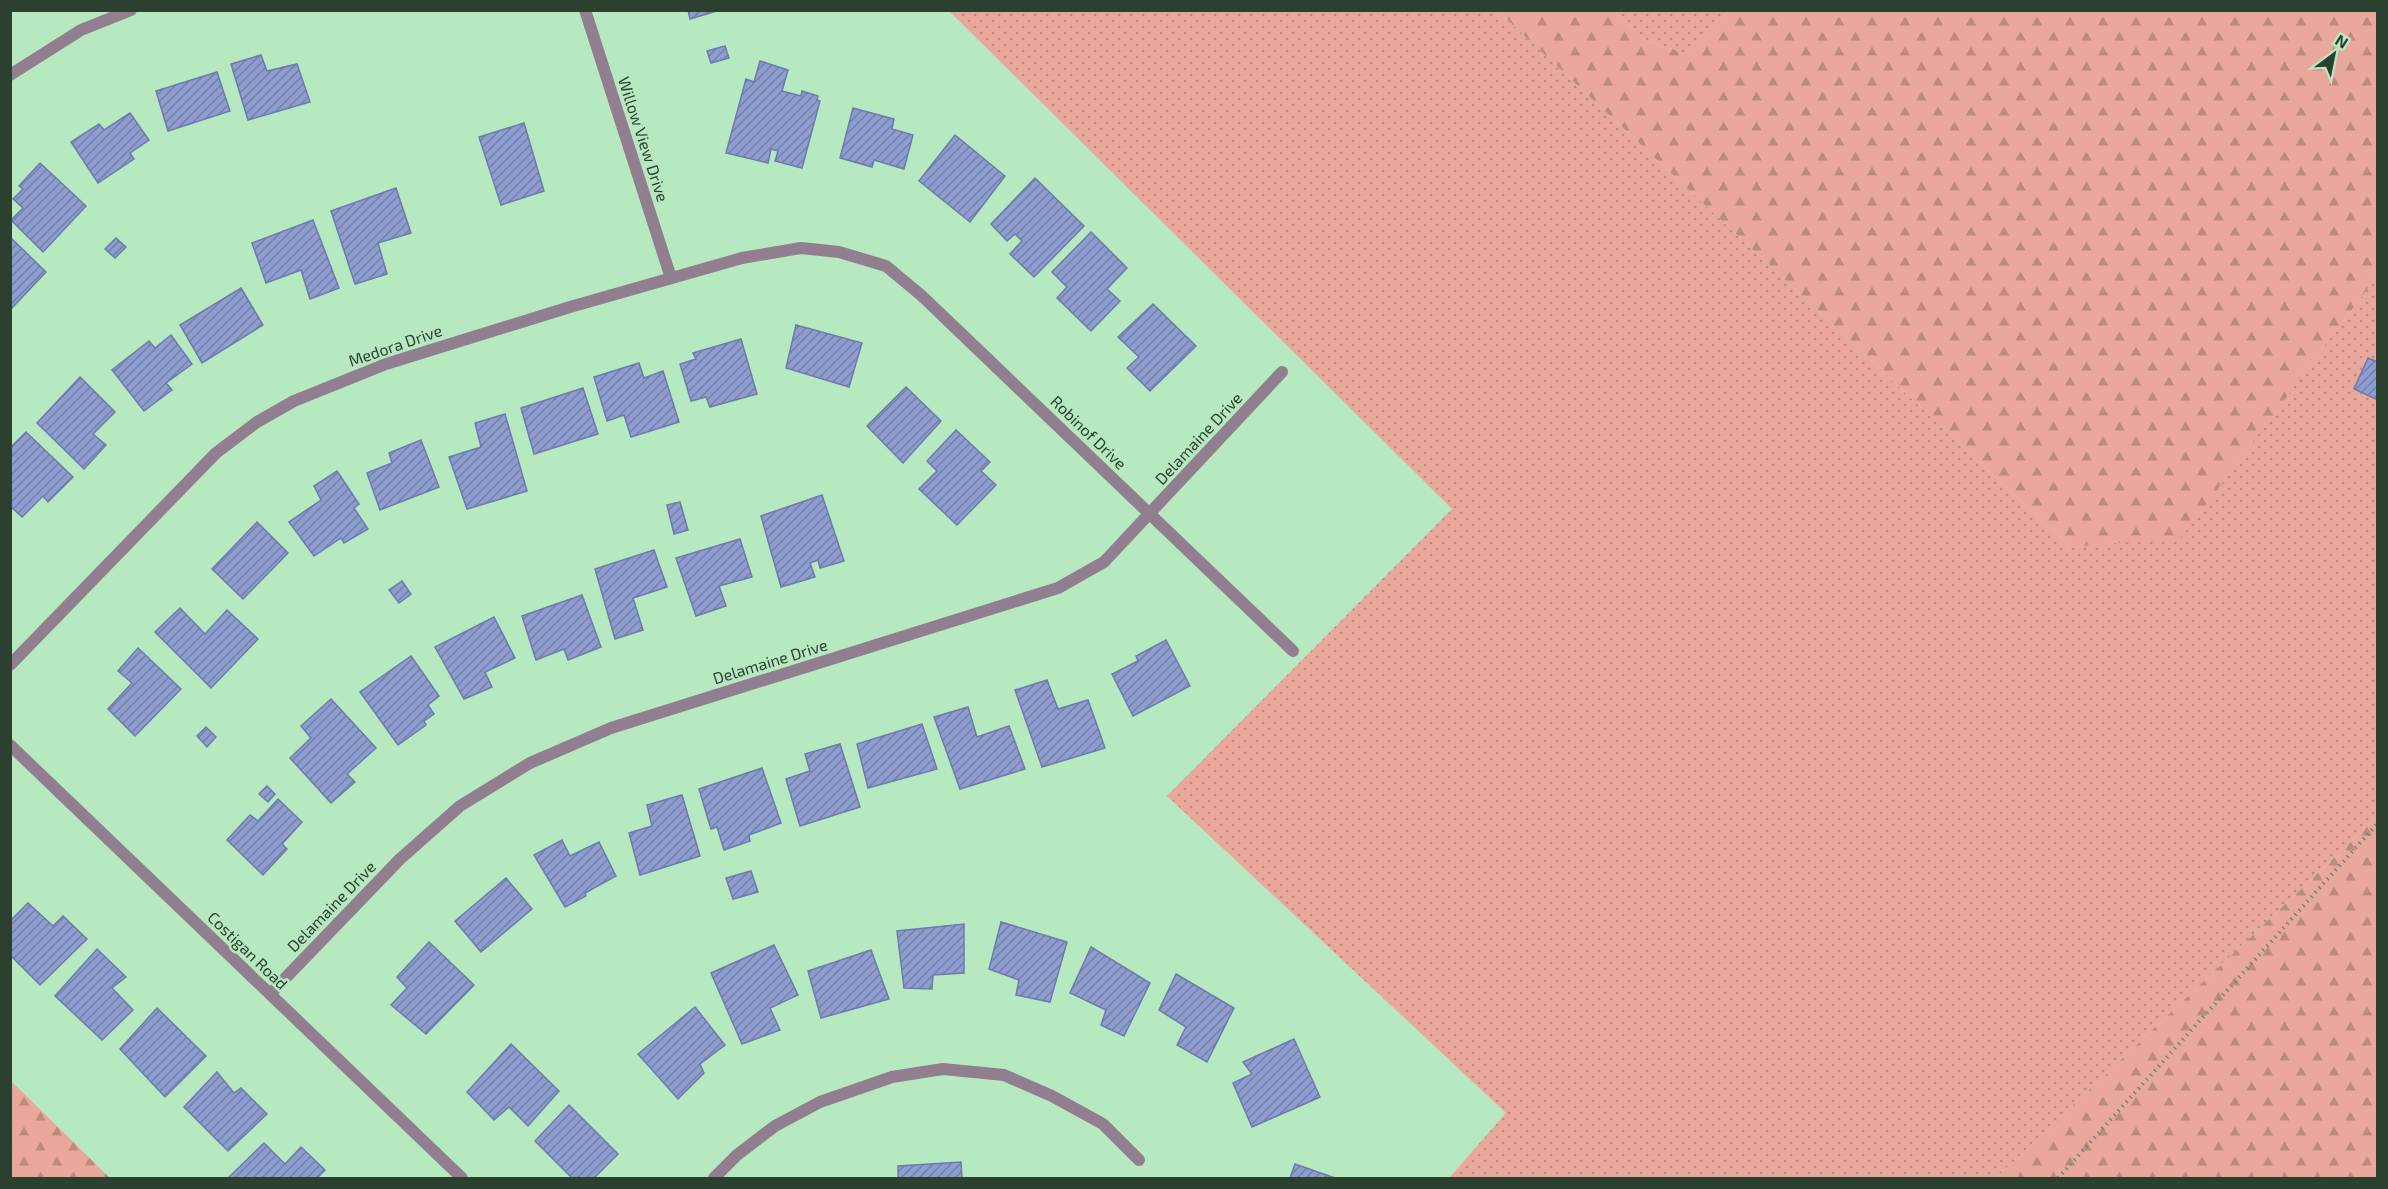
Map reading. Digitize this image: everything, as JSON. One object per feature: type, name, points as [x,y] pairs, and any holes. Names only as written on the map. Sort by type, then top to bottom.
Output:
[{"type":"street","points":[[10,75],[81,30],[131,10]]},
{"type":"street","name":"Willow View Drive","points":[[585,10],[670,278]]},
{"type":"street","name":"Medora Drive","points":[[10,665],[216,453],[257,422],[294,401],[386,364],[570,307],[742,258],[801,248],[839,252],[886,266]]},
{"type":"street","name":"Robinof Drive","points":[[886,266],[922,296],[1293,651]]},
{"type":"street","name":"Delamaine Drive","points":[[270,994],[399,859],[460,806],[530,763],[611,728],[1058,588],[1104,562],[1282,372]]},
{"type":"street","name":"Costigan Road","points":[[10,745],[462,1179]]},
{"type":"street","points":[[714,1179],[736,1155],[775,1125],[820,1102],[892,1077],[943,1069],[1004,1075],[1053,1096],[1103,1124],[1139,1160]]},
{"type":"path","points":[[2058,1179],[2378,823]]},
{"type":"green space","points":[[949,11],[1498,11],[2070,547],[2181,537],[2377,276],[2377,817],[1996,1178],[1449,1178],[1506,1113],[1167,796],[1452,509]]},
{"type":"green space","points":[[1498,11],[1615,11],[1647,41],[1685,53],[1728,11],[2377,11],[2377,276],[2181,538],[2070,547]]},
{"type":"green space","points":[[1615,11],[1728,11],[1685,53],[1647,41]]},
{"type":"green space","points":[[2377,817],[2377,1178],[1996,1178]]},
{"type":"green space","points":[[11,1081],[110,1178],[11,1178]]},
{"type":"building","points":[[688,10],[720,10],[690,19]]},
{"type":"building","points":[[725,46],[729,58],[711,63],[707,51]]},
{"type":"building","points":[[261,55],[267,71],[297,64],[310,102],[248,120],[231,64]]},
{"type":"building","points":[[760,61],[788,70],[782,91],[801,96],[802,91],[818,96],[817,100],[820,101],[802,168],[775,161],[778,151],[771,149],[768,163],[726,153],[746,79],[754,82]]},
{"type":"building","points":[[217,72],[230,111],[168,131],[156,91]]},
{"type":"building","points":[[853,108],[894,119],[892,129],[913,135],[904,169],[874,160],[872,167],[840,158]]},
{"type":"building","points":[[130,113],[149,140],[130,153],[134,159],[98,183],[71,142],[99,124],[104,130]]},
{"type":"building","points":[[524,123],[544,191],[501,205],[479,137]]},
{"type":"building","points":[[955,135],[1005,176],[970,222],[919,181]]},
{"type":"building","points":[[40,163],[86,206],[43,252],[11,220],[23,208],[13,199],[23,189],[19,186]]},
{"type":"building","points":[[1035,178],[1084,226],[1034,277],[1010,254],[1022,241],[1015,234],[1007,241],[991,224]]},
{"type":"building","points":[[396,188],[411,233],[378,243],[387,274],[355,284],[331,211]]},
{"type":"building","points":[[313,220],[339,288],[310,299],[301,270],[266,283],[252,243]]},
{"type":"building","points":[[1091,232],[1127,268],[1107,289],[1120,301],[1091,331],[1057,298],[1067,287],[1052,272]]},
{"type":"building","points":[[10,237],[46,272],[10,310]]},
{"type":"building","points":[[116,238],[126,247],[115,258],[105,249]]},
{"type":"building","points":[[241,288],[263,325],[202,363],[180,325]]},
{"type":"building","points":[[1153,304],[1196,346],[1150,391],[1127,368],[1139,357],[1118,337]]},
{"type":"building","points":[[796,325],[862,343],[849,387],[786,368]]},
{"type":"building","points":[[171,335],[192,364],[166,383],[172,390],[144,411],[112,370],[149,341],[155,348]]},
{"type":"building","points":[[741,339],[757,394],[710,407],[706,397],[691,401],[680,364],[696,359],[693,353]]},
{"type":"building","points":[[2368,358],[2378,362],[2378,400],[2354,389]]},
{"type":"building","points":[[639,363],[644,378],[663,371],[679,422],[631,437],[624,415],[607,421],[594,377]]},
{"type":"building","points":[[80,377],[115,412],[93,434],[106,445],[84,469],[37,423]]},
{"type":"building","points":[[906,387],[941,421],[903,463],[867,426]]},
{"type":"building","points":[[583,388],[598,434],[534,454],[521,408]]},
{"type":"building","points":[[505,414],[527,491],[467,509],[449,457],[481,447],[475,423]]},
{"type":"building","points":[[956,430],[990,462],[981,471],[996,485],[957,525],[919,489],[937,471],[927,461]]},
{"type":"building","points":[[26,432],[73,477],[48,502],[43,496],[22,517],[10,506],[10,448]]},
{"type":"building","points":[[421,440],[439,487],[380,510],[367,473],[392,463],[389,453]]},
{"type":"building","points":[[337,471],[359,504],[354,508],[368,529],[344,543],[341,538],[314,556],[289,522],[321,500],[314,486]]},
{"type":"building","points":[[822,495],[844,561],[820,568],[818,560],[810,563],[815,577],[781,587],[761,516]]},
{"type":"building","points":[[680,502],[688,530],[674,534],[667,505]]},
{"type":"building","points":[[257,522],[288,553],[243,599],[212,569]]},
{"type":"building","points":[[740,539],[752,577],[719,586],[726,606],[696,616],[676,558]]},
{"type":"building","points":[[654,550],[667,587],[633,598],[643,630],[615,639],[595,569]]},
{"type":"building","points":[[402,581],[411,594],[399,603],[389,590]]},
{"type":"building","points":[[582,595],[601,647],[568,660],[564,649],[536,660],[522,616]]},
{"type":"building","points":[[180,608],[205,634],[227,610],[258,639],[211,688],[155,632]]},
{"type":"building","points":[[494,617],[515,658],[485,672],[492,687],[464,699],[435,647]]},
{"type":"building","points":[[1166,640],[1190,686],[1133,716],[1112,674],[1138,661],[1136,656]]},
{"type":"building","points":[[138,648],[181,689],[135,736],[108,709],[132,683],[118,671]]},
{"type":"building","points":[[411,656],[439,696],[428,705],[434,714],[424,721],[426,725],[398,745],[360,692]]},
{"type":"building","points":[[1047,680],[1058,709],[1088,700],[1105,748],[1042,767],[1015,690]]},
{"type":"building","points":[[331,699],[376,748],[347,774],[355,782],[331,803],[290,758],[311,738],[301,726]]},
{"type":"building","points":[[968,707],[977,737],[1009,726],[1025,769],[960,789],[934,717]]},
{"type":"building","points":[[922,724],[937,769],[868,788],[857,744]]},
{"type":"building","points":[[206,727],[216,737],[207,747],[197,736]]},
{"type":"building","points":[[840,744],[860,807],[800,826],[786,779],[810,771],[805,754]]},
{"type":"building","points":[[762,768],[781,823],[749,835],[750,841],[724,850],[717,827],[711,829],[699,789]]},
{"type":"building","points":[[267,786],[275,794],[268,802],[259,794]]},
{"type":"building","points":[[682,795],[700,856],[640,875],[629,833],[652,826],[647,805]]},
{"type":"building","points":[[278,799],[302,822],[282,844],[287,849],[263,875],[227,840],[250,815],[258,821]]},
{"type":"building","points":[[562,840],[570,856],[599,842],[616,876],[565,907],[534,855]]},
{"type":"building","points":[[751,871],[758,892],[733,899],[726,878]]},
{"type":"building","points":[[506,878],[532,909],[481,952],[455,921]]},
{"type":"building","points":[[28,903],[53,926],[63,916],[87,939],[40,985],[10,955],[10,921]]},
{"type":"building","points":[[1001,922],[1067,942],[1050,1002],[1016,995],[1019,980],[989,969]]},
{"type":"building","points":[[964,924],[964,973],[933,975],[932,989],[904,988],[897,931]]},
{"type":"building","points":[[429,942],[474,985],[426,1034],[391,1005],[407,988],[397,977]]},
{"type":"building","points":[[774,945],[798,995],[770,1008],[780,1030],[742,1044],[711,973]]},
{"type":"building","points":[[1091,947],[1150,983],[1124,1036],[1101,1025],[1106,1010],[1070,993]]},
{"type":"building","points":[[97,949],[126,977],[112,988],[133,1010],[102,1040],[55,996]]},
{"type":"building","points":[[871,950],[889,999],[821,1018],[808,971]]},
{"type":"building","points":[[1176,974],[1234,1008],[1207,1062],[1177,1045],[1186,1027],[1159,1010]]},
{"type":"building","points":[[695,1007],[725,1045],[700,1064],[704,1073],[678,1099],[638,1054]]},
{"type":"building","points":[[157,1008],[206,1056],[165,1097],[120,1049]]},
{"type":"building","points":[[1294,1039],[1320,1097],[1252,1127],[1233,1083],[1252,1074],[1243,1062]]},
{"type":"building","points":[[511,1044],[559,1091],[528,1126],[509,1107],[494,1120],[467,1092]]},
{"type":"building","points":[[217,1072],[234,1093],[241,1088],[267,1114],[228,1151],[184,1107]]},
{"type":"building","points":[[569,1105],[618,1154],[594,1178],[572,1178],[535,1141]]},
{"type":"building","points":[[264,1143],[285,1164],[301,1147],[325,1170],[317,1178],[228,1178]]},
{"type":"building","points":[[961,1162],[962,1178],[898,1178],[898,1166]]},
{"type":"building","points":[[1295,1164],[1335,1178],[1290,1178]]}]
